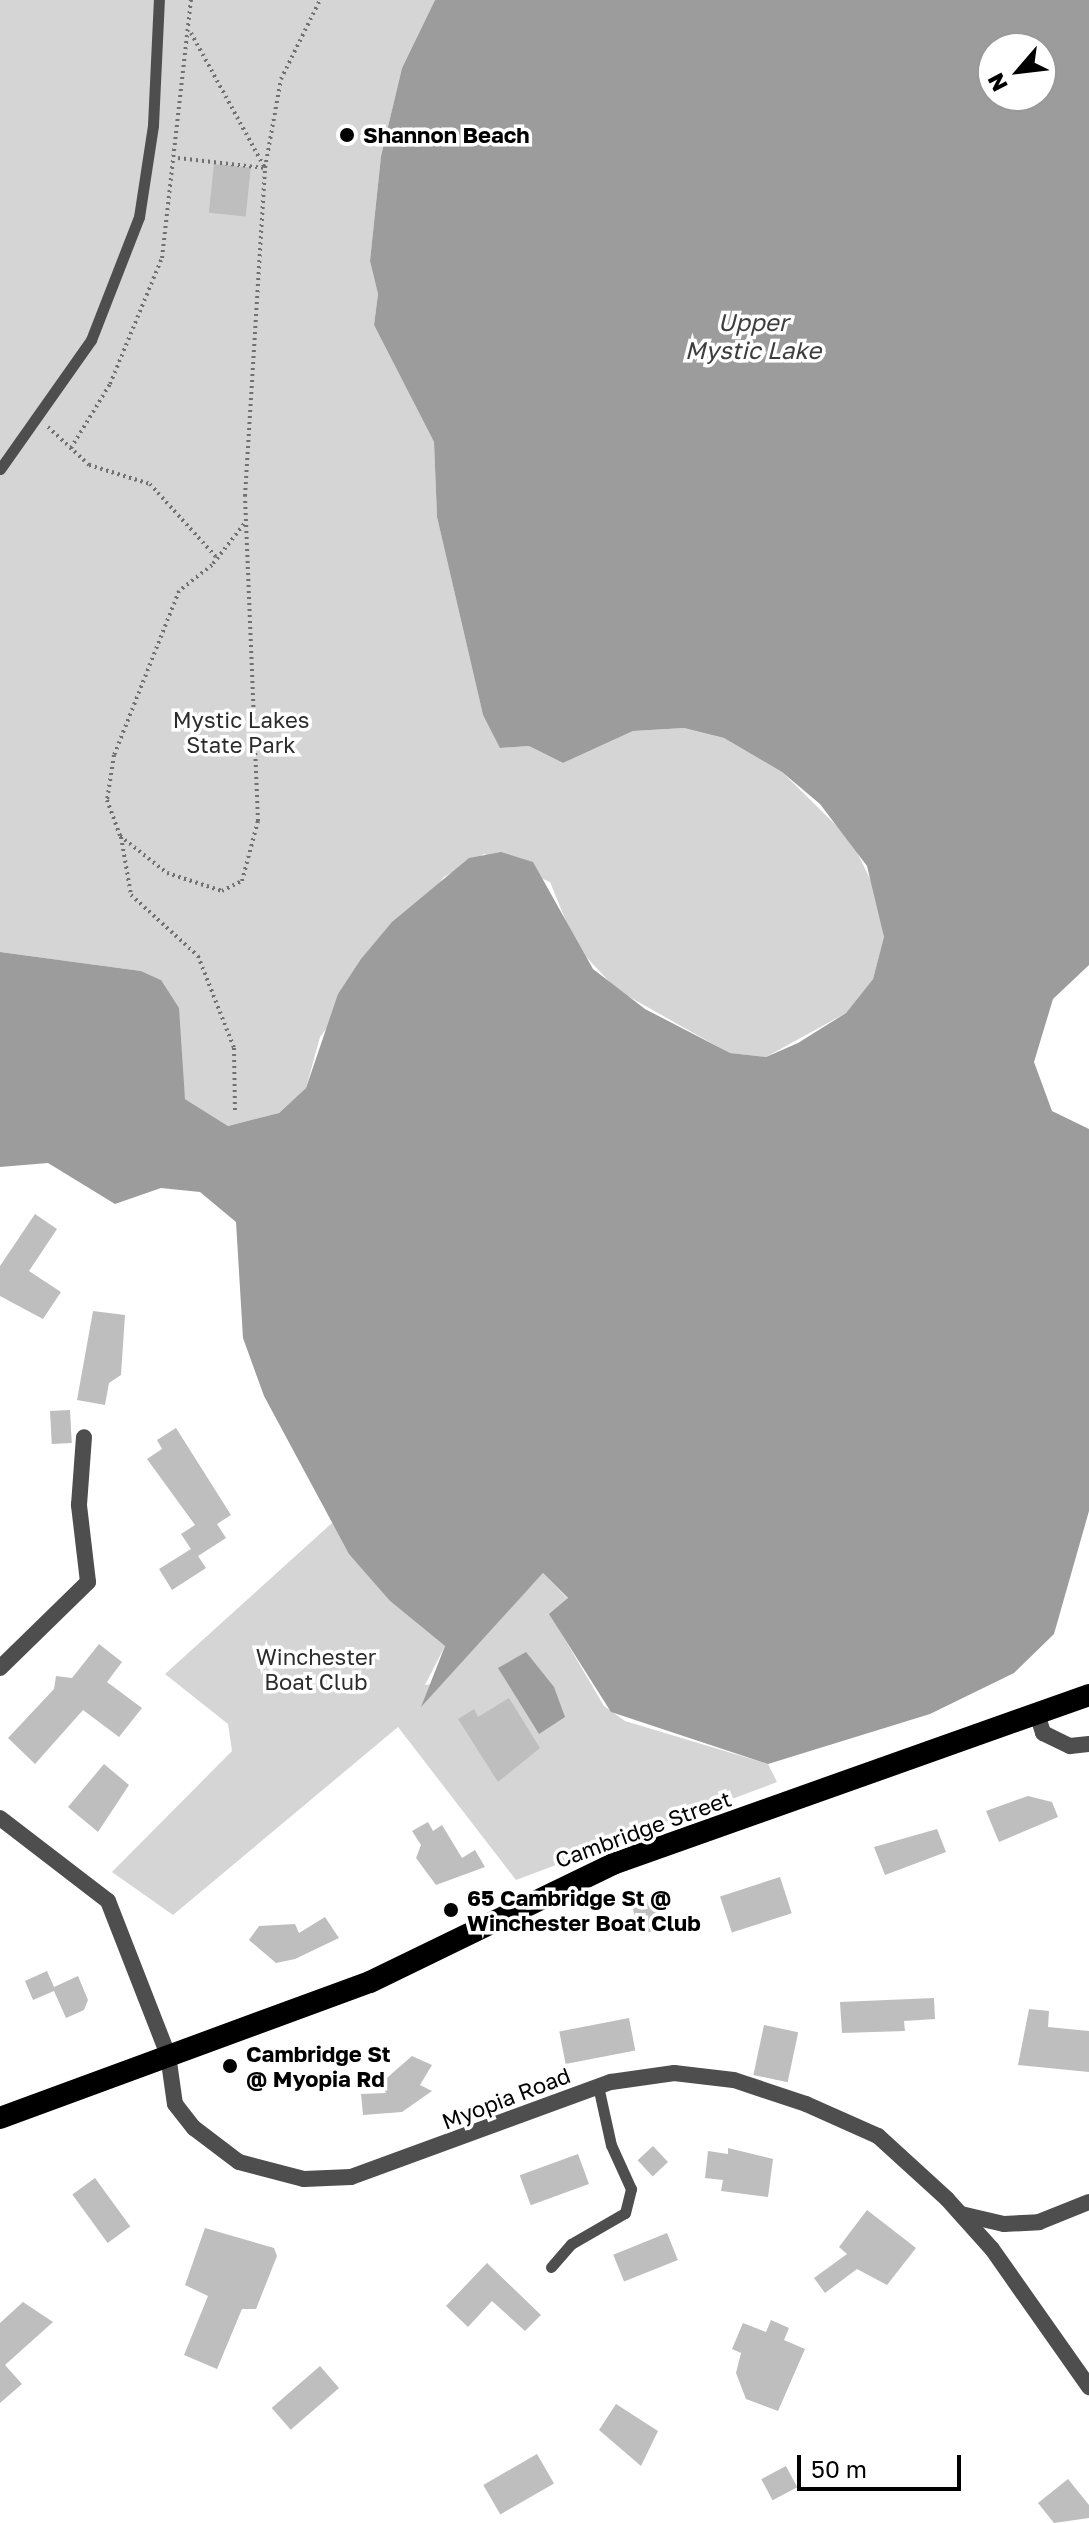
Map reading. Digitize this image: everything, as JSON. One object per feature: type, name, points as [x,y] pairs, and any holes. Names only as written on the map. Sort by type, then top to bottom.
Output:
[{"type":"highway","name":"Cambridge Street","points":[[0,2118],[370,1982],[613,1864],[1089,1695]]},
{"type":"street","points":[[0,1668],[88,1582],[79,1505],[84,1437]]},
{"type":"street","points":[[1037,1714],[1043,1733],[1070,1746],[1089,1744]]},
{"type":"street","name":"Myopia Road","points":[[0,1818],[108,1901],[168,2055],[175,2104],[194,2128],[239,2162],[304,2179],[351,2177],[598,2086],[674,2073],[734,2080],[806,2104],[878,2136],[961,2214],[1089,2387]]},
{"type":"street","points":[[961,2214],[1039,2222],[1089,2202]]},
{"type":"lane","points":[[0,469],[41,420],[91,340],[139,217],[153,125],[159,0]]},
{"type":"lane","points":[[551,2267],[571,2244],[625,2213],[631,2189],[611,2145],[598,2086]]},
{"type":"path","points":[[120,836],[167,873],[222,891],[242,881],[258,821],[260,743],[244,524],[265,168],[281,79],[320,0]]},
{"type":"path","points":[[190,31],[265,168]]},
{"type":"path","points":[[178,158],[265,168]]},
{"type":"path","points":[[41,420],[89,465],[150,484],[217,558]]},
{"type":"path","points":[[235,1110],[234,1048],[198,956],[131,895],[120,836],[107,800],[114,755],[179,591],[217,558],[244,524]]},
{"type":"green space","name":"Mystic Lakes State Park","points":[[0,0],[435,0],[402,68],[381,156],[370,261],[378,294],[374,325],[434,442],[437,517],[483,715],[501,748],[529,746],[563,763],[633,731],[684,728],[724,738],[782,772],[851,840],[878,895],[884,938],[873,979],[846,1013],[766,1057],[729,1053],[617,990],[576,946],[550,882],[484,854],[444,877],[320,1037],[306,1088],[279,1113],[228,1126],[185,1099],[161,980],[141,971],[0,952]]},
{"type":"green space","name":"Winchester Boat Club","points":[[332,1523],[390,1601],[445,1646],[425,1685],[442,1683],[543,1573],[568,1599],[550,1614],[604,1706],[625,1721],[768,1764],[777,1782],[516,1880],[398,1727],[173,1915],[112,1872],[232,1751],[228,1724],[165,1674]]},
{"type":"water","name":"Upper Mystic Lake","points":[[435,0],[1089,0],[1089,965],[1053,999],[1034,1062],[1052,1111],[1089,1129],[1089,1511],[1054,1634],[1014,1673],[930,1714],[768,1764],[611,1712],[549,1614],[568,1598],[543,1573],[421,1707],[445,1646],[390,1601],[349,1554],[264,1396],[243,1338],[236,1222],[200,1192],[161,1188],[115,1204],[48,1163],[0,1167],[0,952],[141,971],[161,980],[179,1008],[185,1099],[228,1126],[279,1113],[306,1088],[338,994],[361,959],[392,922],[469,858],[501,852],[533,862],[593,969],[645,1009],[730,1053],[766,1057],[798,1043],[846,1013],[873,979],[884,937],[867,866],[820,804],[782,772],[724,738],[684,728],[633,731],[563,763],[529,746],[500,748],[483,715],[437,517],[434,442],[374,325],[378,294],[370,261],[381,156],[402,68]]},
{"type":"water","points":[[526,1652],[554,1687],[565,1717],[539,1734],[498,1668]]},
{"type":"building","points":[[214,164],[251,168],[246,217],[209,213]]},
{"type":"building","points":[[35,1214],[57,1229],[29,1271],[61,1292],[43,1319],[0,1296],[0,1266]]},
{"type":"building","points":[[93,1311],[125,1315],[121,1375],[109,1383],[105,1405],[77,1400]]},
{"type":"building","points":[[70,1410],[72,1443],[52,1444],[50,1411]]},
{"type":"building","points":[[176,1428],[231,1515],[217,1524],[226,1538],[198,1556],[206,1568],[172,1590],[159,1569],[191,1549],[181,1534],[195,1525],[147,1459],[162,1449],[157,1440]]},
{"type":"building","points":[[99,1644],[122,1662],[107,1682],[142,1708],[119,1737],[83,1710],[35,1764],[8,1738],[54,1689],[56,1676],[72,1678]]},
{"type":"building","points":[[509,1698],[540,1748],[498,1782],[458,1719],[474,1709],[478,1717]]},
{"type":"building","points":[[104,1764],[129,1785],[98,1832],[68,1807]]},
{"type":"building","points":[[1028,1796],[1052,1802],[1058,1817],[999,1842],[986,1811]]},
{"type":"building","points":[[428,1822],[433,1831],[442,1825],[462,1858],[475,1850],[485,1867],[436,1885],[416,1858],[421,1845],[412,1831]]},
{"type":"building","points":[[937,1829],[946,1852],[885,1875],[874,1847]]},
{"type":"building","points":[[780,1877],[792,1913],[732,1933],[720,1896]]},
{"type":"building","points":[[654,1897],[664,1927],[641,1935],[631,1904]]},
{"type":"building","points":[[325,1917],[339,1938],[295,1959],[276,1963],[249,1940],[259,1926],[295,1924],[299,1933]]},
{"type":"building","points":[[47,1971],[54,1987],[78,1976],[88,2000],[84,2010],[66,2018],[54,1991],[33,2000],[25,1981]]},
{"type":"building","points":[[934,1998],[935,2019],[904,2021],[905,2031],[842,2033],[840,2002]]},
{"type":"building","points":[[1029,2009],[1049,2011],[1048,2027],[1089,2031],[1089,2072],[1018,2065]]},
{"type":"building","points":[[629,2018],[635,2050],[566,2064],[559,2032]]},
{"type":"building","points":[[764,2025],[798,2032],[788,2082],[753,2075]]},
{"type":"building","points":[[412,2056],[432,2065],[420,2085],[432,2091],[402,2112],[363,2115],[361,2094],[386,2093],[381,2083]]},
{"type":"building","points":[[653,2146],[668,2162],[653,2176],[638,2160]]},
{"type":"building","points":[[728,2148],[773,2159],[768,2197],[721,2191],[723,2180],[705,2178],[708,2151],[728,2154]]},
{"type":"building","points":[[578,2154],[589,2184],[531,2205],[520,2175]]},
{"type":"building","points":[[95,2178],[130,2227],[108,2243],[72,2194]]},
{"type":"building","points":[[867,2210],[916,2248],[887,2285],[857,2269],[825,2293],[814,2278],[847,2254],[839,2247]]},
{"type":"building","points":[[205,2228],[274,2248],[277,2256],[256,2309],[242,2309],[217,2369],[184,2355],[208,2296],[185,2285]]},
{"type":"building","points":[[667,2233],[678,2260],[624,2282],[613,2255]]},
{"type":"building","points":[[487,2263],[541,2315],[525,2331],[492,2301],[468,2327],[446,2306]]},
{"type":"building","points":[[23,2302],[53,2322],[5,2365],[22,2384],[0,2403],[0,2323]]},
{"type":"building","points":[[771,2320],[789,2328],[784,2340],[805,2349],[778,2411],[746,2399],[736,2373],[741,2353],[732,2349],[743,2323],[766,2332]]},
{"type":"building","points":[[320,2366],[339,2388],[291,2430],[272,2408]]},
{"type":"building","points":[[616,2404],[658,2431],[641,2466],[599,2430]]},
{"type":"building","points":[[537,2454],[554,2483],[500,2514],[483,2485]]},
{"type":"building","points":[[786,2466],[797,2487],[773,2500],[761,2479]]},
{"type":"building","points":[[1068,2479],[1089,2505],[1089,2518],[1054,2523],[1038,2503]]},
{"type":"place","name":"Shannon Beach","points":[[347,135]]},
{"type":"place","name":"65 Cambridge St @ Winchester Boat Club","points":[[451,1910]]},
{"type":"place","name":"Cambridge St @ Myopia Rd","points":[[230,2066]]}]
